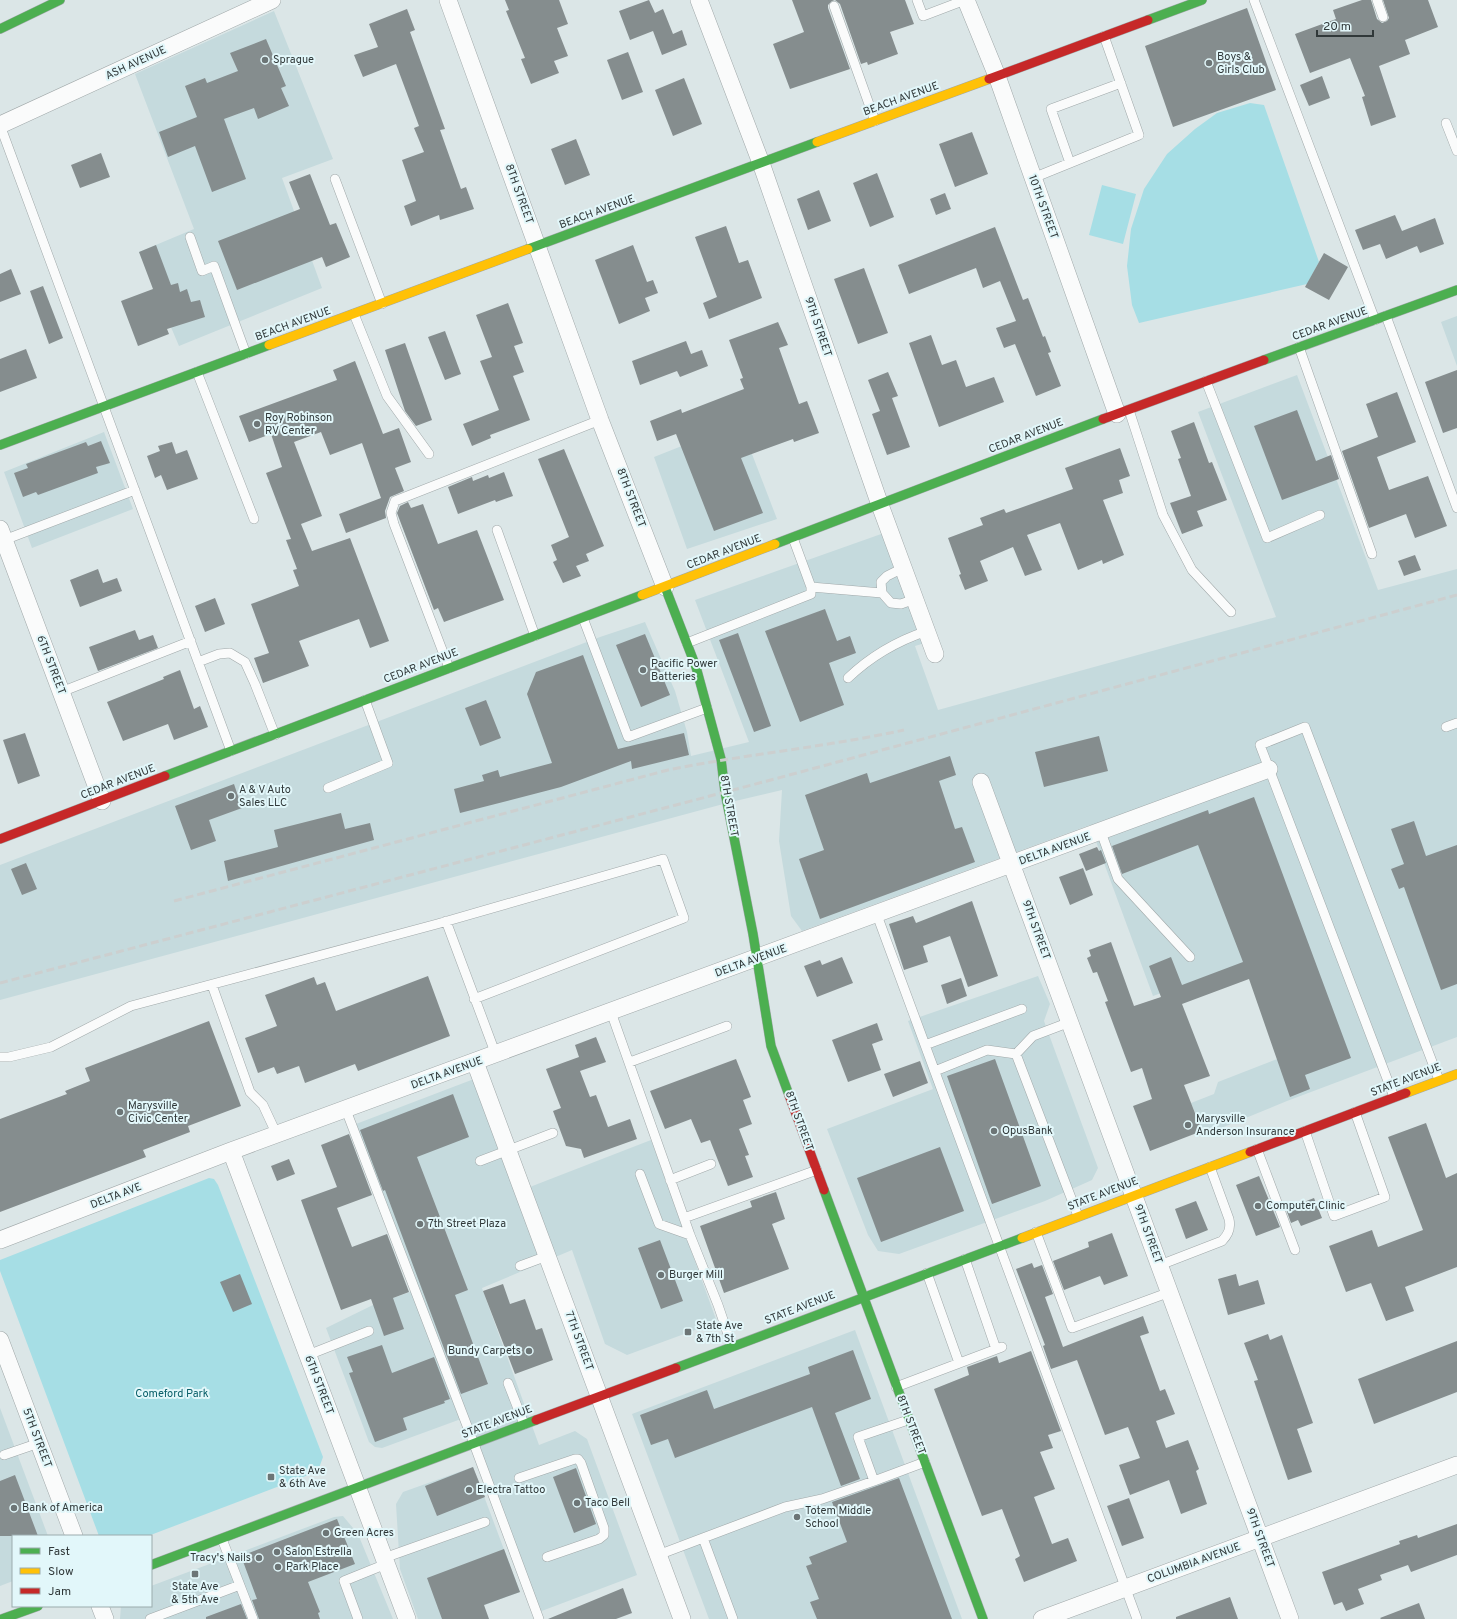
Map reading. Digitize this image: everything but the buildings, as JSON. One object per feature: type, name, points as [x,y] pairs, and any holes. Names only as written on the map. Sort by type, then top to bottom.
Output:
[{"type":"main road","points":[[0,29],[60,0]]},
{"type":"main road","name":"BEACH AVENUE","points":[[0,446],[1202,0]]},
{"type":"main road","name":"CEDAR AVENUE","points":[[0,839],[1123,412],[1457,290]]},
{"type":"main road","name":"8TH STREET","points":[[664,587],[696,667],[721,759],[725,792],[772,1046],[908,1420],[983,1619]]},
{"type":"main road","name":"STATE AVENUE","points":[[152,1565],[1457,1074]]},
{"type":"main road","points":[[2,1619],[35,1607]]},
{"type":"street","name":"ASH AVENUE","points":[[0,125],[272,0]]},
{"type":"street","name":"8TH STREET","points":[[448,0],[539,246],[600,420],[664,587]]},
{"type":"street","name":"9TH STREET","points":[[699,0],[761,164],[880,505],[935,654]]},
{"type":"street","name":"10TH STREET","points":[[966,0],[997,76],[1033,178],[1123,412]]},
{"type":"street","name":"6TH STREET","points":[[2,534],[102,801]]},
{"type":"street","name":"DELTA AVENUE","points":[[231,1151],[877,915],[1269,769]]},
{"type":"street","name":"9TH STREET","points":[[981,782],[1290,1619]]},
{"type":"street","name":"7TH STREET","points":[[475,1062],[682,1619]]},
{"type":"street","name":"6TH STREET","points":[[231,1151],[358,1488],[405,1619]]},
{"type":"street","name":"DELTA AVE","points":[[0,1240],[231,1151]]},
{"type":"street","name":"5TH STREET","points":[[0,1340],[4,1360],[39,1443],[74,1535]]},
{"type":"street","name":"COLUMBIA AVENUE","points":[[1042,1619],[1261,1539],[1457,1464]]},
{"type":"street","points":[[100,1607],[105,1619]]},
{"type":"lane","points":[[917,0],[923,16],[966,0]]},
{"type":"lane","points":[[1254,0],[1375,320]]},
{"type":"lane","points":[[1377,0],[1383,17]]},
{"type":"lane","points":[[834,6],[875,121]]},
{"type":"lane","points":[[1033,178],[1139,135],[1104,36]]},
{"type":"lane","points":[[1070,163],[1051,108],[1121,83]]},
{"type":"lane","points":[[1446,123],[1457,151]]},
{"type":"lane","points":[[0,125],[231,751]]},
{"type":"lane","points":[[335,180],[382,304]]},
{"type":"lane","points":[[190,237],[202,271],[214,266],[246,354]]},
{"type":"lane","points":[[354,314],[387,396],[429,454]]},
{"type":"lane","points":[[1386,316],[1457,508]]},
{"type":"lane","points":[[1299,347],[1372,554]]},
{"type":"lane","points":[[197,372],[254,519]]},
{"type":"lane","points":[[1206,382],[1267,538],[1320,516]]},
{"type":"lane","points":[[1123,412],[1163,515],[1192,570],[1230,612]]},
{"type":"lane","points":[[449,668],[394,524],[391,513],[395,501],[600,420]]},
{"type":"lane","points":[[2,534],[135,490]]},
{"type":"lane","points":[[497,530],[535,636]]},
{"type":"lane","points":[[687,644],[811,594],[811,587],[793,538]]},
{"type":"lane","points":[[903,568],[887,576],[881,582],[882,593],[891,604],[900,604],[915,599]]},
{"type":"lane","points":[[811,587],[882,593]]},
{"type":"lane","points":[[583,618],[628,737],[707,708]]},
{"type":"lane","points":[[848,678],[859,667],[884,649],[927,631]]},
{"type":"lane","points":[[61,692],[191,641]]},
{"type":"lane","points":[[198,662],[219,654],[230,653],[245,662],[275,735]]},
{"type":"lane","points":[[328,788],[388,762],[365,700]]},
{"type":"lane","points":[[1446,727],[1457,723]]},
{"type":"lane","points":[[1394,1097],[1260,744],[1305,727],[1439,1080]]},
{"type":"lane","points":[[1101,832],[1118,879],[1190,957]]},
{"type":"lane","points":[[0,1057],[9,1057],[51,1047],[131,1006],[446,921],[663,859],[684,918],[474,999]]},
{"type":"lane","points":[[877,915],[950,1112],[967,1138],[987,1196],[988,1211],[1000,1245],[1137,1619]]},
{"type":"lane","points":[[446,921],[496,1055]]},
{"type":"lane","points":[[212,985],[250,1092],[263,1105],[277,1135]]},
{"type":"lane","points":[[925,1045],[1022,1009]]},
{"type":"lane","points":[[611,1012],[630,1062],[670,1180],[718,1305],[732,1346]]},
{"type":"lane","points":[[1016,1054],[1033,1036],[1070,1022]]},
{"type":"lane","points":[[630,1062],[727,1026]]},
{"type":"lane","points":[[935,1071],[987,1050],[1016,1054]]},
{"type":"lane","points":[[1016,1054],[1078,1216]]},
{"type":"lane","points":[[346,1110],[474,1444],[539,1619]]},
{"type":"lane","points":[[1305,1131],[1334,1216],[1378,1200],[1385,1197],[1355,1112]]},
{"type":"lane","points":[[480,1161],[553,1133]]},
{"type":"lane","points":[[1257,1149],[1295,1250]]},
{"type":"lane","points":[[670,1180],[711,1164]]},
{"type":"lane","points":[[1160,1265],[1207,1248],[1222,1241],[1226,1237],[1230,1226],[1230,1219],[1210,1166]]},
{"type":"lane","points":[[684,1218],[817,1170]]},
{"type":"lane","points":[[640,1174],[659,1224],[690,1235]]},
{"type":"lane","points":[[1036,1232],[1072,1328],[1170,1292]]},
{"type":"lane","points":[[520,1266],[547,1256]]},
{"type":"lane","points":[[896,1387],[999,1348],[965,1259]]},
{"type":"lane","points":[[928,1273],[960,1363]]},
{"type":"lane","points":[[308,1355],[369,1331]]},
{"type":"lane","points":[[508,1383],[524,1424]]},
{"type":"lane","points":[[874,1481],[858,1438],[908,1420]]},
{"type":"lane","points":[[4,1456],[39,1443]]},
{"type":"lane","points":[[519,1478],[575,1459],[578,1459],[581,1463],[604,1528],[604,1535],[599,1540],[547,1557]]},
{"type":"lane","points":[[658,1555],[785,1507],[822,1499],[925,1462]]},
{"type":"lane","points":[[358,1619],[344,1582],[385,1561],[484,1522]]},
{"type":"lane","points":[[703,1538],[733,1619]]},
{"type":"lane","points":[[222,1539],[253,1619]]},
{"type":"lane","points":[[150,1619],[240,1586]]},
{"type":"shaded area","points":[[274,11],[333,159],[282,178],[322,288],[179,346],[139,252],[194,229],[135,74]]},
{"type":"shaded area","points":[[1457,316],[1457,366],[1441,322]]},
{"type":"shaded area","points":[[1297,375],[1378,590],[1457,569],[1457,1037],[1287,1101],[1204,1135],[1191,1103],[1214,1094],[1218,1082],[1298,1051],[1263,956],[1153,996],[1090,825],[802,931],[791,916],[779,841],[782,790],[727,803],[0,1000],[0,865],[600,637],[645,622],[675,691],[687,732],[691,756],[749,742],[695,600],[884,533],[925,643],[915,646],[938,710],[1276,617],[1198,412]]},
{"type":"shaded area","points":[[740,423],[777,519],[687,549],[654,457]]},
{"type":"shaded area","points":[[104,432],[133,509],[32,548],[4,472]]},
{"type":"shaded area","points":[[1038,976],[1050,1004],[1044,1021],[1098,1168],[1092,1180],[1045,1201],[899,1254],[878,1251],[868,1235],[827,1129],[933,1089],[908,1021]]},
{"type":"shaded area","points":[[474,1079],[517,1192],[651,1140],[717,1322],[627,1355],[605,1344],[572,1250],[482,1288],[539,1445],[575,1431],[587,1439],[637,1575],[539,1612],[356,1124]]},
{"type":"shaded area","points":[[413,1291],[461,1419],[382,1448],[375,1447],[369,1442],[326,1328],[373,1305]]},
{"type":"shaded area","name":"Totem Middle School","points":[[855,1330],[962,1619],[709,1619],[632,1414]]},
{"type":"shaded area","points":[[0,1408],[48,1535],[12,1535],[12,1581],[0,1586]]},
{"type":"shaded area","points":[[473,1467],[520,1592],[447,1619],[418,1619],[400,1569],[396,1504],[403,1492]]},
{"type":"shaded area","points":[[343,1516],[358,1534],[393,1619],[120,1619],[121,1607],[152,1607],[152,1586],[334,1517]]},
{"type":"green space","points":[[1250,103],[1264,105],[1319,262],[1307,284],[1139,323],[1132,305],[1127,266],[1131,229],[1144,189],[1167,154],[1195,129],[1217,113]]},
{"type":"green space","points":[[1102,185],[1136,194],[1123,244],[1089,235]]},
{"type":"green space","name":"Comeford Park","points":[[209,1178],[214,1179],[218,1185],[323,1457],[319,1468],[311,1474],[151,1535],[99,1535],[0,1271],[0,1260]]},
{"type":"railway","points":[[0,983],[767,781],[1457,595]]},
{"type":"railway","points":[[174,901],[668,770],[904,730]]},
{"type":"traffic: fast","points":[[0,29],[60,0]]},
{"type":"traffic: fast","points":[[1148,20],[1202,0]]},
{"type":"traffic: fast","points":[[528,249],[817,142]]},
{"type":"traffic: fast","points":[[1264,360],[1457,290]]},
{"type":"traffic: fast","points":[[0,445],[269,345]]},
{"type":"traffic: fast","points":[[775,544],[1103,419]]},
{"type":"traffic: fast","points":[[665,587],[696,667],[721,759],[725,792],[753,934],[771,1046],[789,1095]]},
{"type":"traffic: fast","points":[[165,776],[642,595]]},
{"type":"traffic: fast","points":[[824,1190],[983,1619]]},
{"type":"traffic: fast","points":[[676,1368],[1022,1238]]},
{"type":"traffic: fast","points":[[152,1565],[536,1420]]},
{"type":"traffic: fast","points":[[2,1619],[35,1607]]},
{"type":"traffic: slow","points":[[817,142],[989,79]]},
{"type":"traffic: slow","points":[[269,345],[528,249]]},
{"type":"traffic: slow","points":[[642,595],[775,544]]},
{"type":"traffic: slow","points":[[1406,1093],[1457,1074]]},
{"type":"traffic: slow","points":[[1022,1238],[1250,1152]]},
{"type":"traffic: jam","points":[[989,79],[1148,20]]},
{"type":"traffic: jam","points":[[1103,419],[1264,360]]},
{"type":"traffic: jam","points":[[0,839],[165,776]]},
{"type":"traffic: jam","points":[[1250,1152],[1406,1093]]},
{"type":"traffic: jam","points":[[789,1095],[824,1190]]},
{"type":"traffic: jam","points":[[536,1420],[676,1368]]},
{"type":"place","name":"Sprague","points":[[265,60]]},
{"type":"place","name":"Boys & Girls Club","points":[[1209,63]]},
{"type":"place","name":"Roy Robinson RV Center","points":[[257,424]]},
{"type":"place","name":"Pacific Power Batteries","points":[[643,670]]},
{"type":"place","name":"A & V Auto Sales LLC","points":[[231,796]]},
{"type":"place","name":"Marysville Civic Center","points":[[120,1112]]},
{"type":"place","name":"Marysville Anderson Insurance","points":[[1188,1125]]},
{"type":"place","name":"OpusBank","points":[[994,1131]]},
{"type":"place","name":"Computer Clinic","points":[[1258,1206]]},
{"type":"place","name":"7th Street Plaza","points":[[420,1224]]},
{"type":"place","name":"Burger Mill","points":[[661,1275]]},
{"type":"place","name":"State Ave & 7th St","points":[[688,1332]]},
{"type":"place","name":"Bundy Carpets","points":[[529,1351]]},
{"type":"place","name":"State Ave & 6th Ave","points":[[271,1477]]},
{"type":"place","name":"Electra Tattoo","points":[[469,1490]]},
{"type":"place","name":"Taco Bell","points":[[577,1503]]},
{"type":"place","name":"Bank of America","points":[[14,1508]]},
{"type":"place","name":"Totem Middle School","points":[[797,1517]]},
{"type":"place","name":"Green Acres","points":[[326,1533]]},
{"type":"place","name":"Salon Estrella","points":[[277,1552]]},
{"type":"place","name":"Tracy's Nails","points":[[259,1558]]},
{"type":"place","name":"Park Place","points":[[278,1567]]},
{"type":"place","name":"State Ave & 5th Ave","points":[[195,1574]]}]
